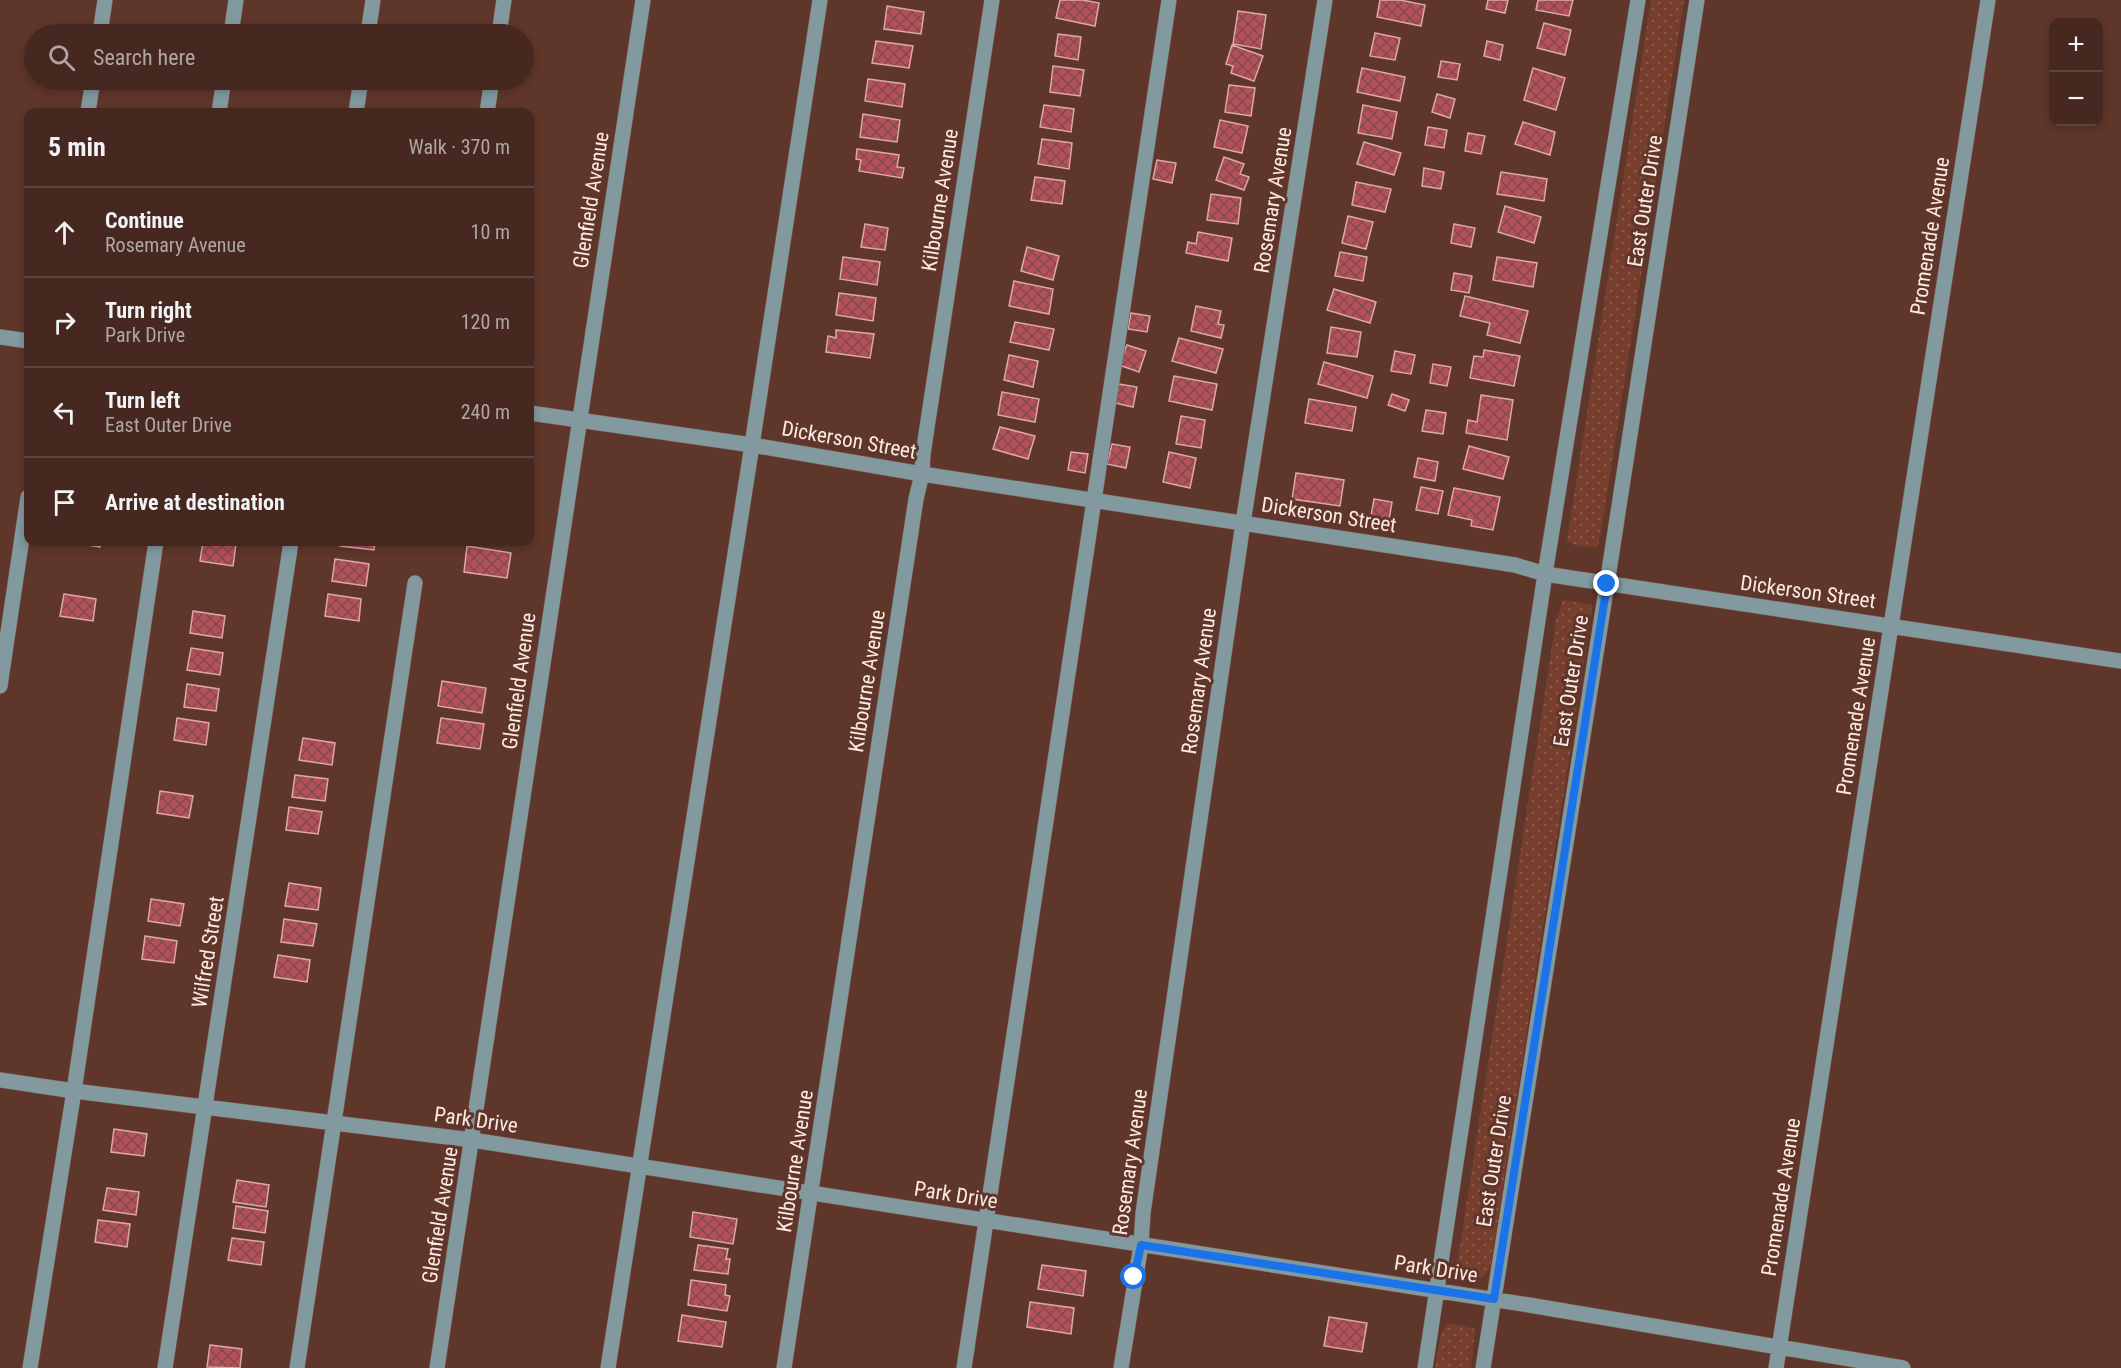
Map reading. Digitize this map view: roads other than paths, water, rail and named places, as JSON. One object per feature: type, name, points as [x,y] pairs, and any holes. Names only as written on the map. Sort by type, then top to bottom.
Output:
[{"type":"street","points":[[101,24],[105,0]]},
{"type":"street","points":[[232,24],[236,0]]},
{"type":"street","points":[[369,24],[373,0]]},
{"type":"street","points":[[500,24],[504,0]]},
{"type":"street","name":"Glenfield Avenue","points":[[437,1368],[643,0]]},
{"type":"street","points":[[608,1368],[820,0]]},
{"type":"street","name":"Kilbourne Avenue","points":[[784,1368],[916,499],[922,474],[923,454],[992,0]]},
{"type":"street","points":[[964,1368],[1169,0]]},
{"type":"street","name":"Rosemary Avenue","points":[[1121,1368],[1141,1245],[1145,1202],[1244,523],[1325,0]]},
{"type":"street","name":"East Outer Drive","points":[[1425,1368],[1545,574],[1638,0]]},
{"type":"street","name":"East Outer Drive","points":[[1483,1368],[1697,0]]},
{"type":"street","name":"Promenade Avenue","points":[[1776,1368],[1988,0]]},
{"type":"street","points":[[89,108],[91,90]]},
{"type":"street","points":[[220,108],[222,90]]},
{"type":"street","points":[[357,108],[359,90]]},
{"type":"street","points":[[488,108],[490,90]]},
{"type":"street","points":[[0,337],[24,340]]},
{"type":"street","name":"Dickerson Street","points":[[534,414],[752,445],[922,474],[1515,565],[1545,574],[1607,584],[2121,661]]},
{"type":"street","points":[[0,686],[24,524]]},
{"type":"street","points":[[30,1368],[155,546]]},
{"type":"street","name":"Wilfred Street","points":[[165,1368],[290,546]]},
{"type":"street","points":[[297,1368],[415,583]]},
{"type":"street","name":"Park Drive","points":[[0,1080],[472,1140],[1494,1299],[1903,1368]]}]
